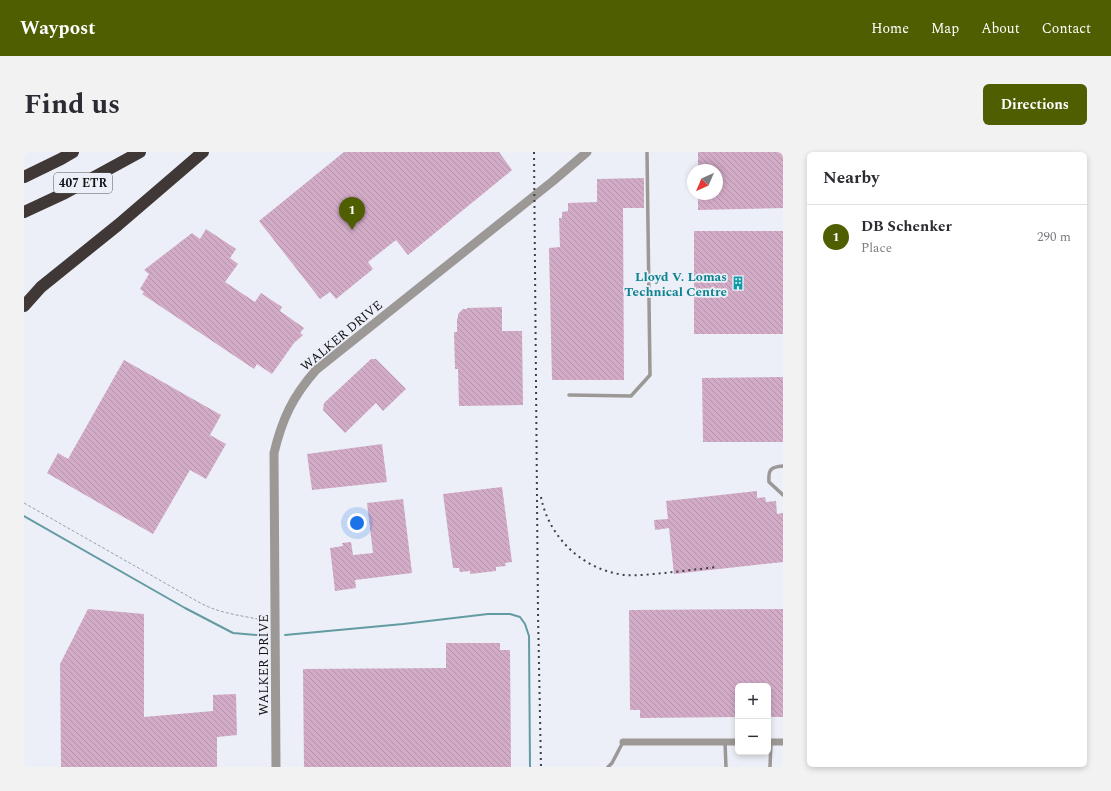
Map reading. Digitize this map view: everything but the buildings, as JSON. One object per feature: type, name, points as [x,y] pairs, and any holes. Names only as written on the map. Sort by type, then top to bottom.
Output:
[{"type":"highway","name":"407 ETR","points":[[24,177],[73,152]]},
{"type":"highway","name":"407 ETR","points":[[24,212],[65,193],[140,152]]},
{"type":"highway","points":[[24,306],[41,288],[118,225],[203,152]]},
{"type":"street","name":"WALKER DRIVE","points":[[276,767],[274,453],[284,419],[289,408],[300,390],[316,370],[587,152]]},
{"type":"street","points":[[623,742],[735,742]]},
{"type":"street","points":[[771,742],[783,742]]},
{"type":"lane","points":[[569,395],[632,396],[650,375],[647,152]]},
{"type":"lane","points":[[783,466],[774,467],[768,473],[769,482],[783,495]]},
{"type":"lane","points":[[608,767],[612,763],[623,742]]},
{"type":"lane","points":[[725,742],[726,767]]},
{"type":"lane","points":[[770,755],[770,767]]},
{"type":"path","points":[[24,503],[208,606],[226,612],[276,623]]},
{"type":"waterway","points":[[24,516],[185,608],[233,633],[267,636]]},
{"type":"waterway","points":[[285,635],[403,624],[488,614],[510,614],[520,617],[525,624],[529,636],[530,767]]},
{"type":"railway","points":[[534,152],[538,614],[541,767]]},
{"type":"railway","points":[[541,497],[545,512],[552,526],[570,550],[582,559],[610,572],[625,575],[645,575],[717,567]]},
{"type":"place","name":"DB Schenker","points":[[352,230]]},
{"type":"place","name":"Lloyd V. Lomas Technical Centre","points":[[738,283]]}]
